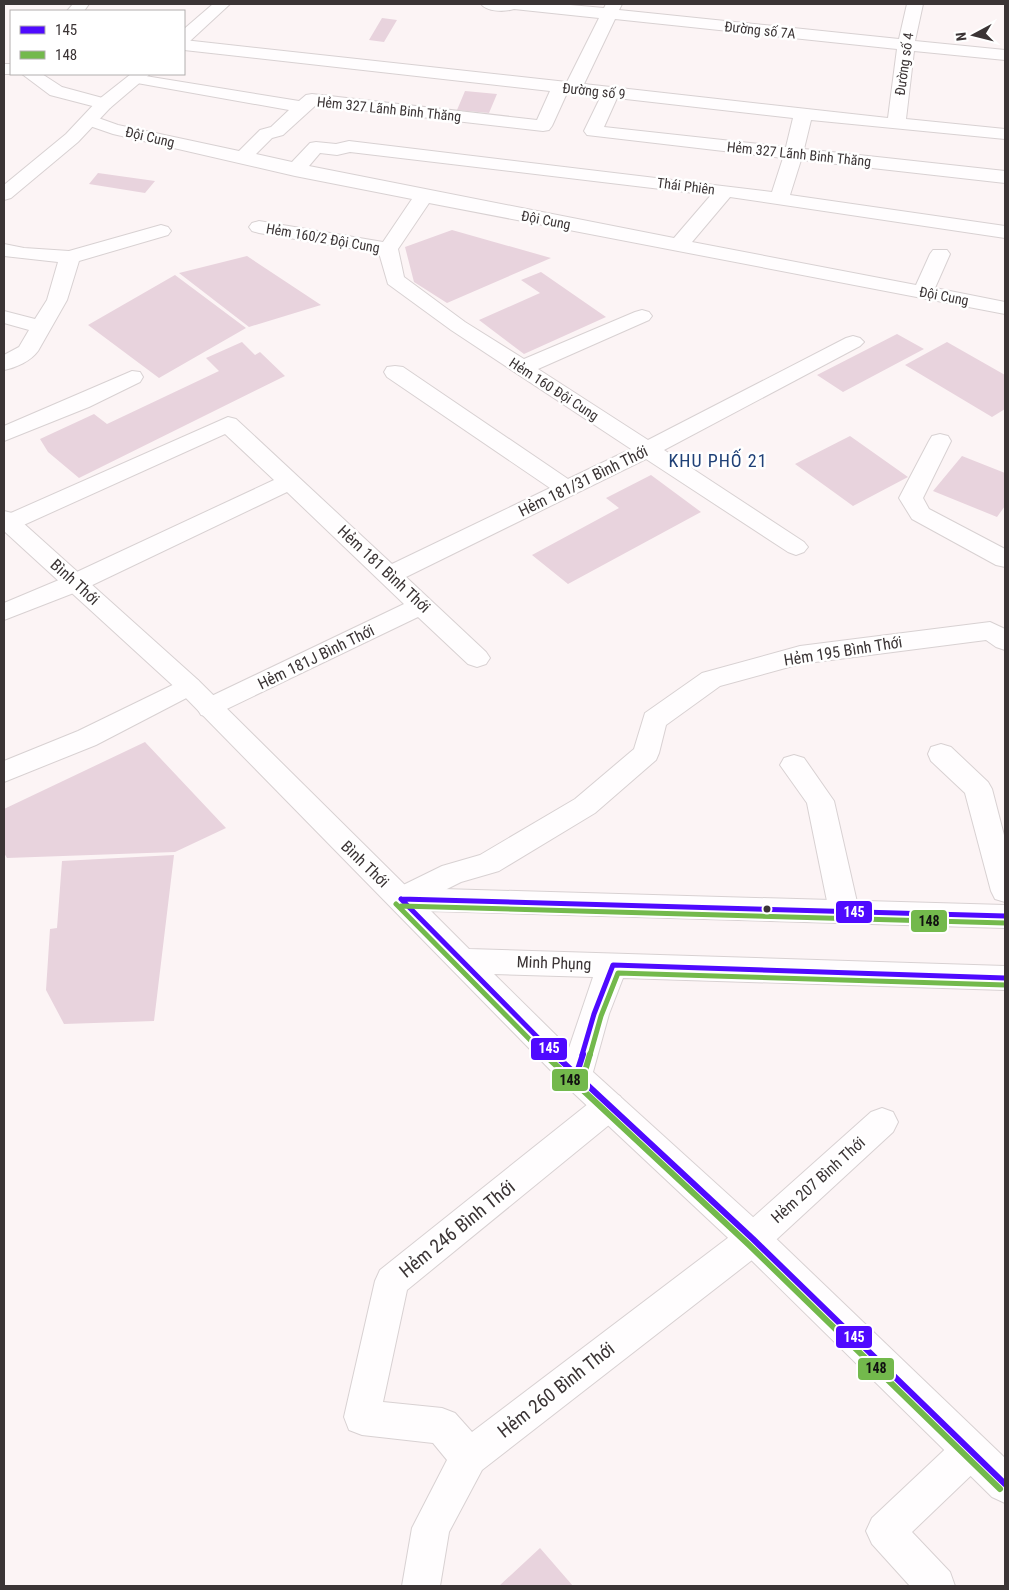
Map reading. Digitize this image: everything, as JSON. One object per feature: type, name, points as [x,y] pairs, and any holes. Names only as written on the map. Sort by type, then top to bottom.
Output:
[{"type":"street","points":[[185,36],[222,4]]},
{"type":"street","points":[[489,4],[507,6],[510,4]]},
{"type":"street","name":"Đường số 7A","points":[[514,4],[611,9],[1005,56]]},
{"type":"street","name":"Đường số 4","points":[[896,124],[906,45],[915,4]]},
{"type":"street","points":[[567,88],[611,9]]},
{"type":"street","name":"Đường số 9","points":[[185,45],[449,95],[567,88],[610,93],[665,119],[803,114],[1005,134]]},
{"type":"street","points":[[33,75],[56,91],[104,104]]},
{"type":"street","points":[[4,194],[72,138],[104,104],[139,76]]},
{"type":"street","name":"Hẻm 327 Lãnh Binh Thăng","points":[[139,76],[303,107],[312,99],[449,95],[543,126],[567,88]]},
{"type":"street","name":"Hẻm 327 Lãnh Binh Thăng","points":[[610,93],[593,132],[665,119],[794,153],[1005,177]]},
{"type":"street","points":[[242,158],[266,134],[277,131],[303,107]]},
{"type":"street","points":[[779,199],[794,153],[803,114]]},
{"type":"street","name":"Đội Cung","points":[[90,120],[113,129],[295,170],[401,172],[424,196],[1005,308]]},
{"type":"street","points":[[295,170],[316,146],[337,150],[349,146],[401,172]]},
{"type":"street","name":"Thái Phiên","points":[[401,172],[725,191],[1002,231]]},
{"type":"street","points":[[679,245],[725,191]]},
{"type":"street","points":[[388,249],[424,196]]},
{"type":"street","name":"Hẻm 160/2 Đội Cung","points":[[258,227],[388,249]]},
{"type":"street","points":[[4,250],[24,254],[70,257],[161,231]]},
{"type":"street","name":"Hẻm 160 Đội Cung","points":[[388,249],[395,280],[458,326],[796,547]]},
{"type":"street","points":[[919,250],[948,255],[923,292]]},
{"type":"street","points":[[4,364],[27,351],[57,300],[70,257]]},
{"type":"street","points":[[522,368],[642,316]]},
{"type":"street","points":[[4,317],[41,327]]},
{"type":"street","name":"Hẻm 181/31 Bình Thới","points":[[390,575],[648,450],[853,342]]},
{"type":"street","points":[[394,372],[567,489]]},
{"type":"street","points":[[4,434],[81,402],[132,377]]},
{"type":"street","name":"Hẻm 181 Bình Thới","points":[[6,520],[228,424],[477,658]]},
{"type":"street","points":[[940,441],[911,498],[920,514],[1005,559]]},
{"type":"street","points":[[4,612],[76,583],[289,482]]},
{"type":"street","name":"Bình Thới","points":[[6,520],[189,686],[576,1076],[753,1239],[1005,1484]]},
{"type":"street","name":"Hẻm 181J Bình Thới","points":[[210,708],[422,605]]},
{"type":"street","name":"Hẻm 195 Bình Thới","points":[[401,900],[452,874],[489,863],[585,806],[646,753],[654,720],[711,678],[800,655],[1000,628]]},
{"type":"street","points":[[4,772],[87,738],[189,686]]},
{"type":"street","points":[[941,754],[978,789],[1005,891]]},
{"type":"street","points":[[794,765],[820,801],[844,911]]},
{"type":"street","points":[[401,900],[1005,916]]},
{"type":"street","name":"Minh Phụng","points":[[462,961],[1005,978]]},
{"type":"street","points":[[576,1076],[594,1014],[613,965]]},
{"type":"street","name":"Hẻm 246 Bình Thới","points":[[469,1457],[442,1426],[362,1418],[392,1281],[609,1106]]},
{"type":"street","name":"Hẻm 207 Bình Thới","points":[[753,1239],[882,1122]]},
{"type":"street","name":"Hẻm 260 Bình Thới","points":[[421,1586],[431,1528],[469,1457],[753,1239]]},
{"type":"street","points":[[936,1586],[885,1531],[970,1451]]},
{"type":"building","points":[[382,18],[397,20],[384,42],[369,40]]},
{"type":"building","points":[[465,91],[497,94],[489,113],[457,110]]},
{"type":"building","points":[[98,173],[155,181],[145,193],[89,184]]},
{"type":"building","points":[[452,230],[551,258],[447,303],[414,282],[405,247]]},
{"type":"building","points":[[247,256],[321,305],[249,327],[179,273]]},
{"type":"building","points":[[541,272],[606,317],[524,354],[479,320],[540,293],[521,280]]},
{"type":"building","points":[[175,275],[246,328],[159,378],[88,325]]},
{"type":"building","points":[[897,334],[924,349],[843,392],[817,375]]},
{"type":"building","points":[[242,342],[255,355],[260,352],[285,376],[79,478],[48,452],[40,439],[94,414],[107,424],[219,371],[206,358]]},
{"type":"building","points":[[947,342],[1005,375],[1005,409],[992,417],[905,365]]},
{"type":"building","points":[[850,436],[908,477],[853,506],[795,464]]},
{"type":"building","points":[[962,456],[1005,473],[1005,506],[997,517],[933,491]]},
{"type":"building","points":[[651,475],[701,512],[568,584],[532,555],[619,508],[606,498]]},
{"type":"building","points":[[145,742],[226,828],[175,852],[7,858],[4,853],[4,809]]},
{"type":"building","points":[[174,855],[154,1021],[64,1024],[46,990],[50,929],[57,928],[62,861]]},
{"type":"building","points":[[540,1548],[573,1586],[499,1586]]},
{"type":"transit line","name":"145","points":[[401,899],[576,1076],[753,1239],[1005,1484]]},
{"type":"transit line","name":"145","points":[[401,899],[1005,916]]},
{"type":"transit line","name":"148","points":[[396,904],[571,1081],[748,1244],[1000,1489]]},
{"type":"transit line","name":"148","points":[[401,906],[1005,923]]},
{"type":"transit line","name":"145","points":[[576,1076],[594,1014],[613,965],[1005,978]]},
{"type":"transit line","name":"148","points":[[583,1078],[601,1016],[618,973],[1005,985]]},
{"type":"district","name":"KHU PHỐ 21","points":[[718,460]]}]
